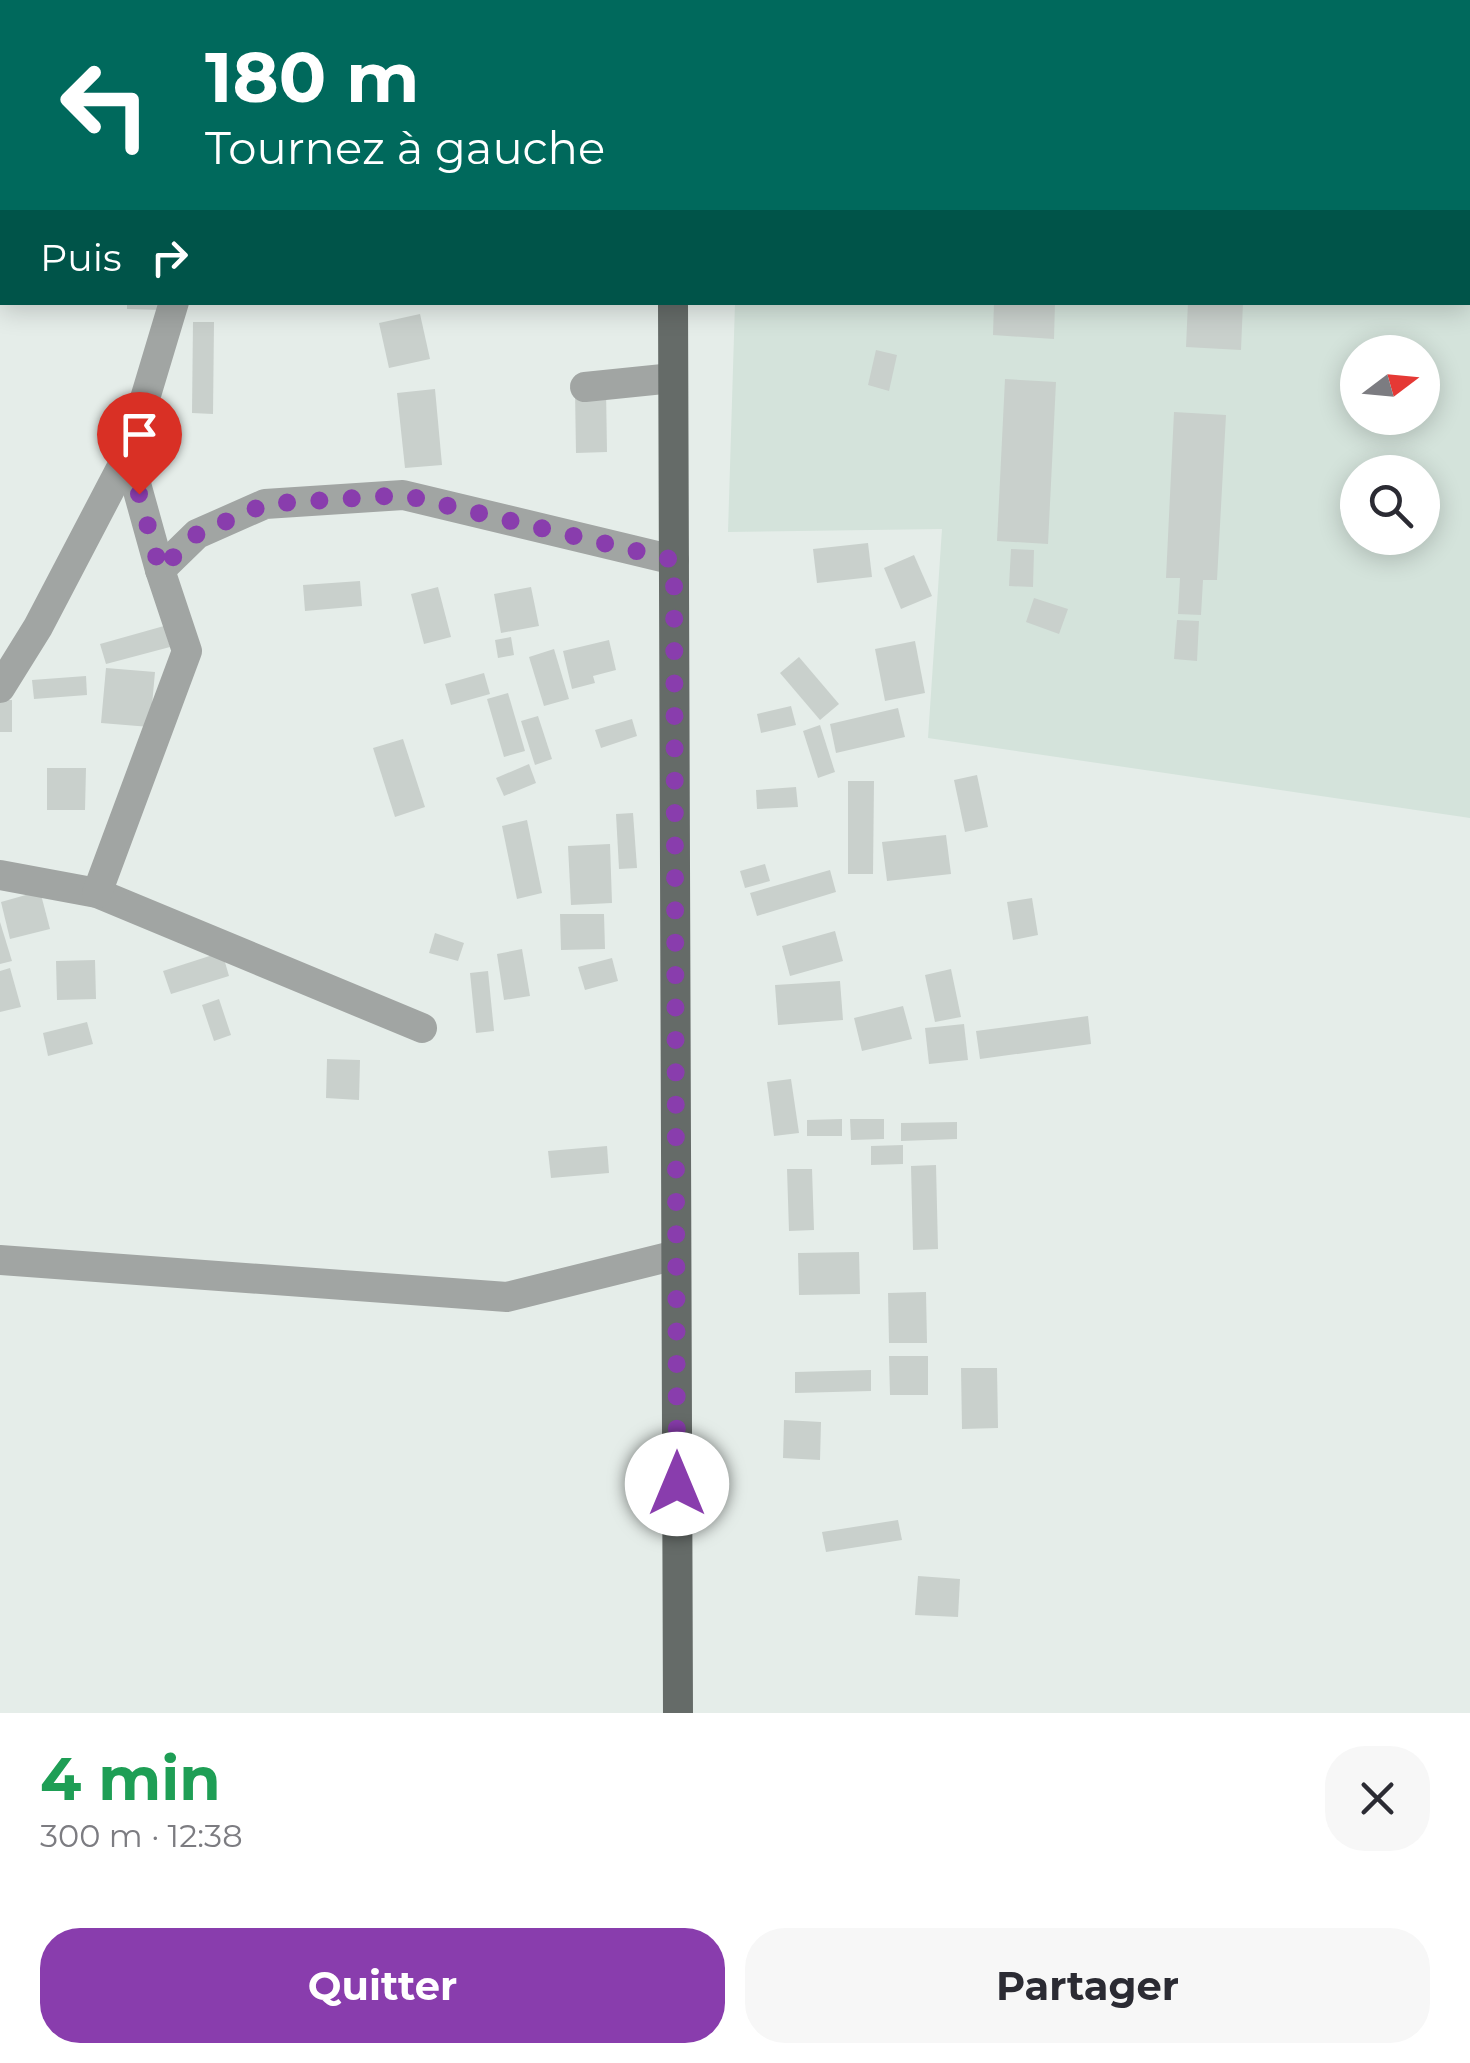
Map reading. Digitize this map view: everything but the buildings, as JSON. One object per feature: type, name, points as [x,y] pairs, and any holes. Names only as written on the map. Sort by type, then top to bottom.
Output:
[{"type":"main road","points":[[673,305],[678,1713]]},
{"type":"street","points":[[0,688],[38,628],[128,456],[173,305]]},
{"type":"street","points":[[586,386],[673,378]]},
{"type":"street","points":[[97,893],[186,651],[128,456]]},
{"type":"street","points":[[160,570],[197,534],[266,504],[403,495],[674,560]]},
{"type":"street","points":[[0,875],[97,893],[422,1028]]},
{"type":"street","points":[[0,1260],[507,1297],[676,1256]]},
{"type":"shaded area","points":[[735,305],[1470,305],[1470,818],[928,738],[942,529],[728,532]]},
{"type":"route","points":[[139,494],[160,570],[197,534],[266,504],[403,495],[674,560],[677,1484]]}]
